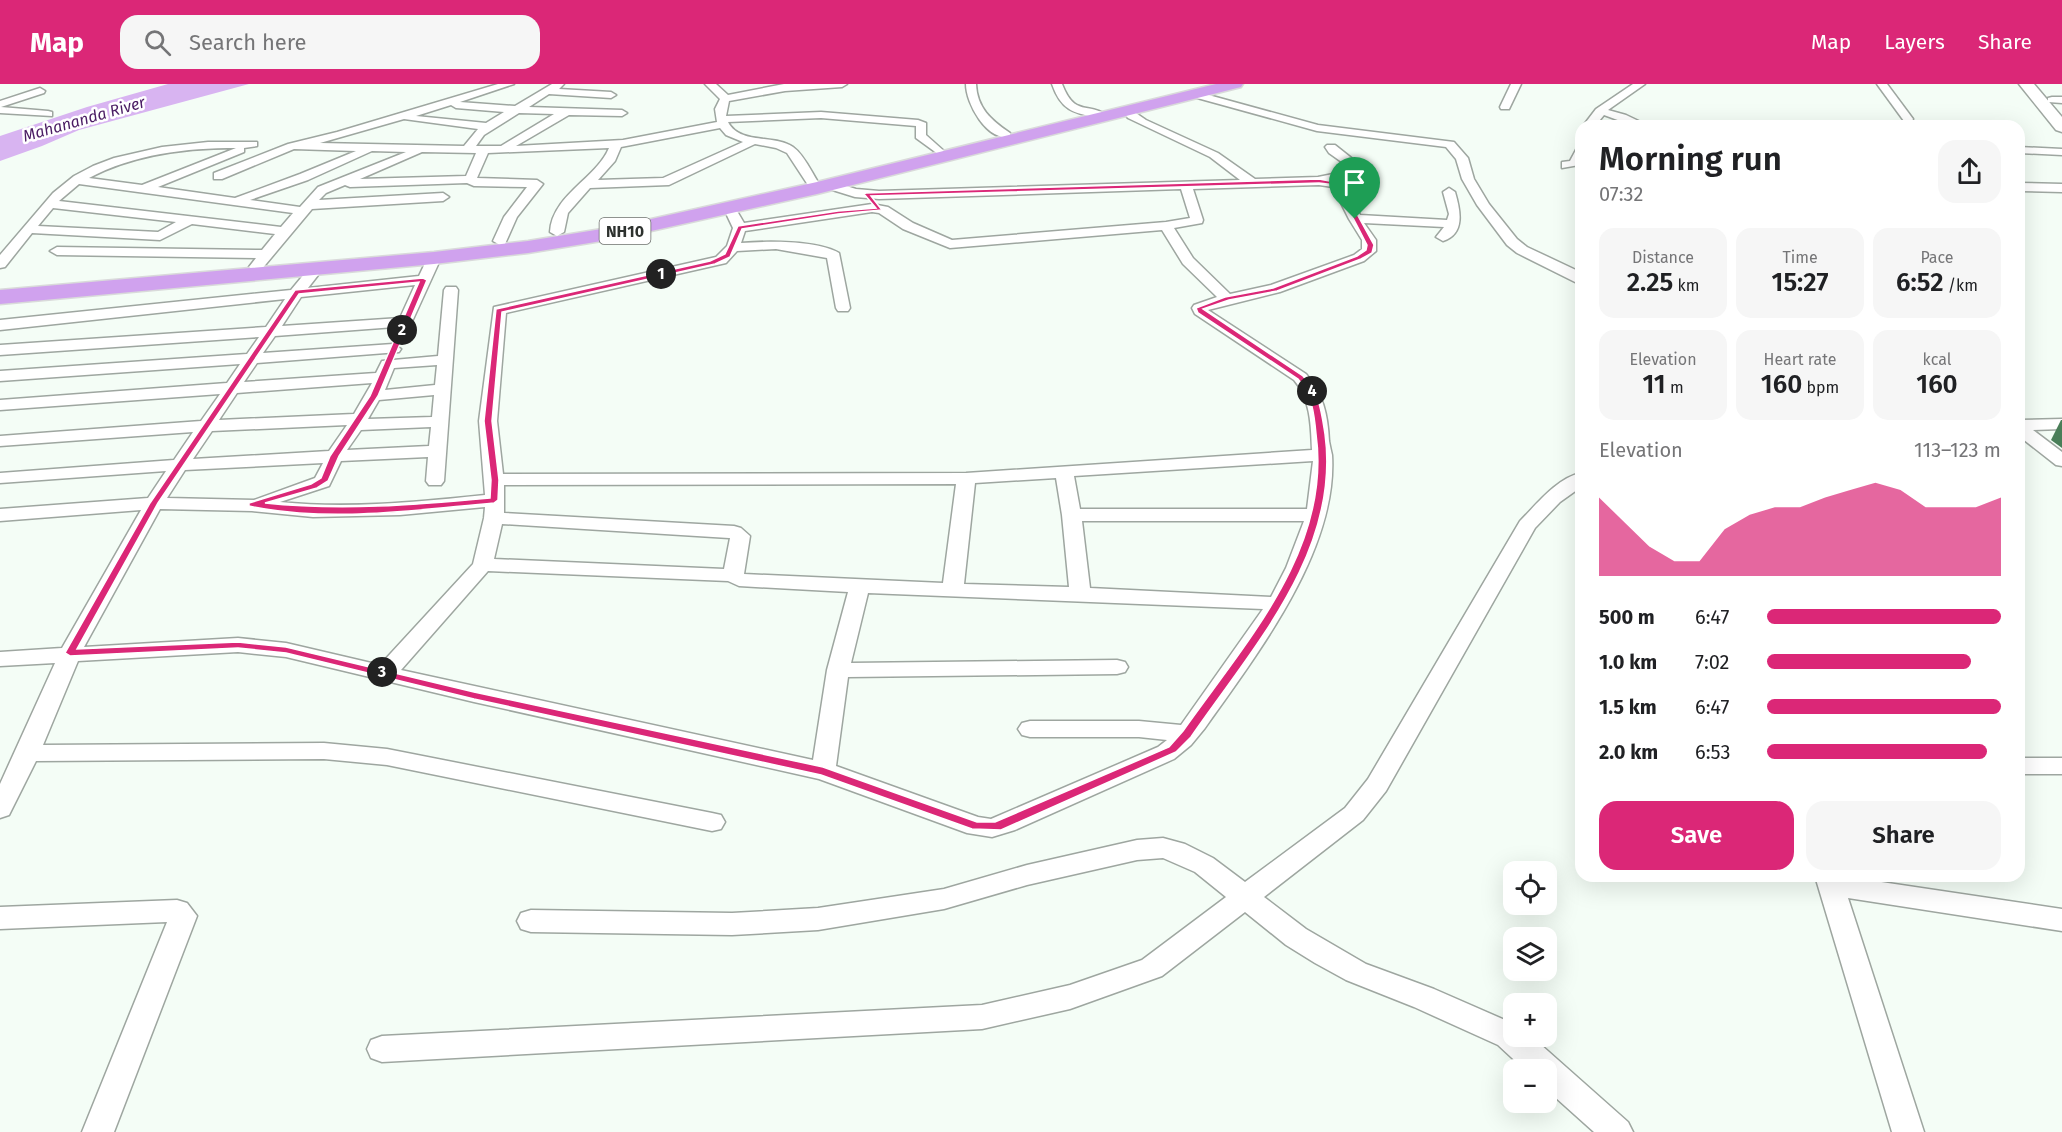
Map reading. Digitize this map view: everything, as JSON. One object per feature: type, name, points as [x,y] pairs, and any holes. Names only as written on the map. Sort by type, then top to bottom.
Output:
[{"type":"highway","name":"NH10","points":[[0,297],[315,270],[569,241],[730,209],[821,183],[1097,115],[1127,110],[1202,89],[1235,84]]},
{"type":"highway","points":[[0,285],[261,260],[500,241],[557,232],[821,183],[938,151],[1202,89]]},
{"type":"main road","points":[[2026,84],[2062,127]]},
{"type":"main road","points":[[2038,84],[2060,107]]},
{"type":"street","points":[[710,84],[726,99]]},
{"type":"street","points":[[842,84],[788,86],[726,99],[722,103],[722,121],[734,135],[787,148],[821,183],[866,194],[1319,181],[1363,172],[1333,151],[1331,147]]},
{"type":"street","points":[[971,84],[971,97],[979,115],[1006,135]]},
{"type":"street","points":[[1057,84],[1064,103],[1076,110],[1097,115]]},
{"type":"street","points":[[1504,107],[1516,84]]},
{"type":"street","points":[[1593,120],[1606,105],[1640,84]]},
{"type":"street","points":[[1882,84],[1908,119]]},
{"type":"street","points":[[218,176],[292,146],[340,135],[516,85],[611,95]]},
{"type":"street","points":[[468,149],[480,133],[488,127],[514,109],[552,88]]},
{"type":"street","points":[[1202,89],[1317,129],[1450,144],[1462,158],[1468,179],[1483,205],[1512,242],[1522,250],[1575,276]]},
{"type":"street","points":[[0,104],[40,91]]},
{"type":"street","points":[[446,104],[622,113]]},
{"type":"street","points":[[0,110],[48,114]]},
{"type":"street","points":[[1127,110],[1142,122],[1214,155],[1252,183]]},
{"type":"street","points":[[504,148],[568,111]]},
{"type":"street","points":[[1600,111],[1629,120]]},
{"type":"street","points":[[292,146],[484,149],[617,143],[722,121],[821,115],[918,123],[922,125],[920,136],[938,151]]},
{"type":"street","points":[[402,117],[488,127]]},
{"type":"street","points":[[587,184],[665,182],[753,141]]},
{"type":"street","points":[[557,232],[556,227],[560,216],[609,161],[617,143]]},
{"type":"street","points":[[0,264],[50,204],[77,180],[135,157],[174,148],[253,144],[146,188]]},
{"type":"street","points":[[236,201],[304,177],[375,146]]},
{"type":"street","points":[[57,251],[261,260],[322,190],[365,171],[426,149]]},
{"type":"street","points":[[484,149],[473,173],[474,182],[537,184],[512,212],[503,228],[500,241]]},
{"type":"street","points":[[2025,150],[2062,152]]},
{"type":"street","points":[[1566,165],[1575,163]]},
{"type":"street","points":[[365,171],[473,173]]},
{"type":"street","points":[[334,184],[473,173]]},
{"type":"street","points":[[77,180],[305,208],[443,197]]},
{"type":"street","points":[[0,658],[238,645],[261,646],[823,771],[976,826],[992,828],[1166,753],[1187,734],[1278,604],[1305,553],[1323,479],[1323,454],[1316,404],[1306,383],[1199,310],[1201,306],[1275,289],[1364,255],[1369,251],[1370,245],[1338,184],[1319,181]]},
{"type":"street","points":[[866,194],[880,209],[908,226],[950,244],[1166,226],[1197,220],[1186,185]]},
{"type":"street","points":[[2025,187],[2062,188]]},
{"type":"street","points":[[1443,237],[1453,224],[1455,214],[1449,192]]},
{"type":"street","points":[[50,204],[284,231]]},
{"type":"street","points":[[386,673],[483,565],[494,509],[495,480],[488,421],[499,310],[712,263],[728,255],[740,228],[730,209]]},
{"type":"street","points":[[740,228],[838,212],[880,209]]},
{"type":"street","points":[[1355,219],[1453,224]]},
{"type":"street","points":[[29,229],[160,236],[188,221]]},
{"type":"street","points":[[1166,226],[1188,261],[1227,299]]},
{"type":"street","points":[[733,247],[776,245],[829,253],[834,256],[843,308]]},
{"type":"street","points":[[252,505],[318,484],[325,479],[334,456],[374,396],[434,258]]},
{"type":"street","points":[[0,809],[28,753],[70,653],[154,503],[270,331],[315,270]]},
{"type":"street","points":[[1,324],[423,280]]},
{"type":"street","points":[[435,481],[451,290]]},
{"type":"street","points":[[189,337],[212,301]]},
{"type":"street","points":[[0,350],[405,322]]},
{"type":"street","points":[[0,376],[252,358],[388,364]]},
{"type":"street","points":[[0,405],[234,387],[388,364],[445,360]]},
{"type":"street","points":[[374,396],[442,389]]},
{"type":"street","points":[[0,441],[205,426],[439,422]]},
{"type":"street","points":[[2025,426],[2062,424]]},
{"type":"street","points":[[2025,431],[2062,461]]},
{"type":"street","points":[[0,478],[178,465],[436,451]]},
{"type":"street","points":[[495,480],[966,478],[1323,454]]},
{"type":"street","points":[[1064,472],[1072,515],[1080,592]]},
{"type":"street","points":[[953,590],[966,478]]},
{"type":"street","points":[[382,1049],[982,1017],[1070,997],[1152,968],[1354,814],[1377,784],[1527,525],[1553,498],[1575,482]]},
{"type":"street","points":[[0,515],[154,503],[252,505],[313,511],[494,509],[735,532],[740,536],[733,575]]},
{"type":"street","points":[[1072,515],[1313,515]]},
{"type":"street","points":[[483,565],[733,575],[739,580],[860,588],[1080,592],[1278,604]]},
{"type":"street","points":[[823,771],[838,670],[860,588]]},
{"type":"street","points":[[838,670],[1117,668]]},
{"type":"street","points":[[1030,729],[1139,729],[1187,734]]},
{"type":"street","points":[[28,753],[324,751],[387,757],[712,822]]},
{"type":"street","points":[[2025,765],[2062,766]]},
{"type":"street","points":[[531,921],[732,924],[818,919],[944,899],[1027,875],[1150,848],[1186,854],[1247,897],[1296,937],[1325,955],[1356,972],[1424,998],[1509,1036],[1617,1132]]},
{"type":"street","points":[[1830,882],[1908,1132]]},
{"type":"street","points":[[1836,882],[2062,920]]},
{"type":"street","points":[[0,918],[177,911],[183,916],[98,1132]]},
{"type":"water","name":"Mahananda River","points":[[168,84],[249,84],[79,130],[0,161],[0,136],[87,107]]},
{"type":"route","points":[[1319,181],[1338,184],[1355,219],[1370,245],[1369,251],[1359,258],[1275,289],[1227,299],[1199,308],[1200,311],[1300,377],[1311,390],[1316,404],[1323,454],[1323,479],[1305,553],[1278,604],[1233,671],[1187,734],[1173,749],[996,827],[976,826],[823,771],[474,695],[286,650],[238,645],[70,653],[154,503],[297,292],[423,280],[374,396],[334,456],[325,479],[314,486],[252,505],[313,511],[400,509],[494,500],[495,480],[488,421],[499,310],[721,260],[733,247],[740,228],[838,212],[880,209],[866,194],[1319,181]]}]
